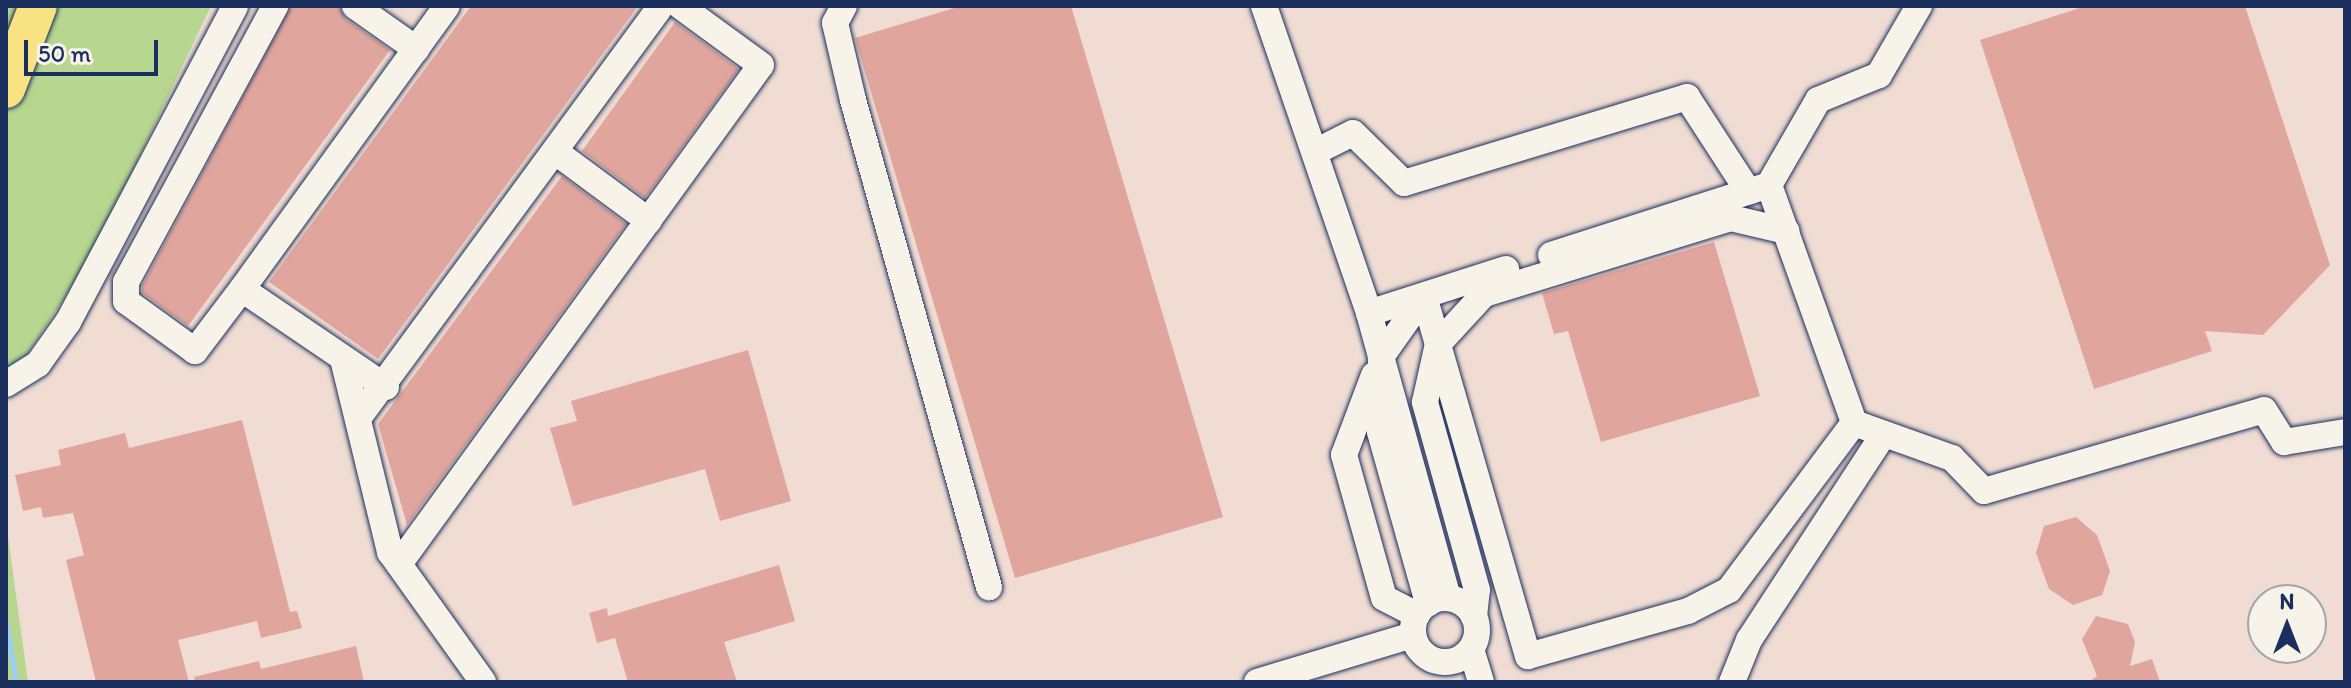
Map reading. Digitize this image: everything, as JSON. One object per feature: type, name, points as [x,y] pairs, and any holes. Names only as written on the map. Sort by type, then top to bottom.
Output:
[{"type":"highway","points":[[6,89],[38,6]]},
{"type":"street","points":[[6,384],[38,364],[68,322],[235,6]]},
{"type":"street","points":[[275,6],[126,282],[126,301],[195,351],[447,6]]},
{"type":"street","points":[[355,6],[416,49]]},
{"type":"street","points":[[359,417],[386,387],[661,6]]},
{"type":"street","points":[[399,564],[761,65],[680,6]]},
{"type":"street","points":[[844,6],[835,23],[853,100],[989,587]]},
{"type":"street","points":[[1264,6],[1369,313],[1381,357],[1426,613],[1423,655],[1442,672],[1471,649]]},
{"type":"street","points":[[1369,313],[1759,188],[1818,100],[1879,75],[1919,6]]},
{"type":"street","points":[[1315,152],[1353,133],[1404,183],[1687,97],[1759,188],[1786,231],[1854,423]]},
{"type":"street","points":[[557,153],[649,221]]},
{"type":"street","points":[[1481,682],[1471,649],[1477,590],[1425,402],[1438,344],[1484,294],[1731,218],[1786,231]]},
{"type":"street","points":[[242,289],[386,387]]},
{"type":"street","points":[[1424,296],[1528,656],[1688,611],[1729,590],[1854,423]]},
{"type":"street","points":[[1424,296],[1381,357],[1344,455],[1384,598],[1426,613],[1474,617]]},
{"type":"street","points":[[343,359],[390,552],[483,682]]},
{"type":"street","points":[[1854,423],[1952,458],[1984,491],[2264,410],[2284,442],[2345,432]]},
{"type":"street","points":[[1732,682],[1749,640],[1884,434]]},
{"type":"street","points":[[1257,682],[1426,613]]},
{"type":"shaded area","points":[[211,6],[2345,6],[2345,682],[28,682],[6,521],[6,386],[91,259]]},
{"type":"green space","points":[[6,6],[211,6],[91,259],[6,386]]},
{"type":"green space","points":[[6,521],[28,682],[6,682]]},
{"type":"building","points":[[291,6],[339,6],[346,19],[390,50],[188,326],[142,293],[142,286]]},
{"type":"building","points":[[471,6],[638,6],[378,359],[269,282]]},
{"type":"building","points":[[961,6],[1071,6],[1223,517],[1015,578],[855,38]]},
{"type":"building","points":[[2086,6],[2245,6],[2330,265],[2263,335],[2205,331],[2212,351],[2094,389],[1980,40]]},
{"type":"building","points":[[675,22],[739,69],[645,198],[582,151]]},
{"type":"building","points":[[562,176],[626,224],[407,525],[378,424]]},
{"type":"building","points":[[1714,242],[1760,396],[1601,442],[1568,331],[1554,334],[1542,293]]},
{"type":"building","points":[[748,350],[791,501],[720,521],[705,469],[573,506],[550,428],[577,421],[571,401]]},
{"type":"building","points":[[242,420],[290,612],[297,611],[302,628],[261,638],[257,621],[178,640],[189,682],[96,682],[66,560],[84,555],[73,513],[43,518],[41,507],[23,511],[15,475],[61,465],[58,450],[125,433],[129,448]]},
{"type":"building","points":[[2076,517],[2097,535],[2110,571],[2102,595],[2073,605],[2049,589],[2036,553],[2044,526]]},
{"type":"building","points":[[779,565],[795,621],[724,642],[737,682],[628,682],[615,638],[597,643],[589,613],[607,608],[608,616]]},
{"type":"building","points":[[2096,616],[2128,624],[2135,642],[2130,666],[2152,659],[2160,682],[2089,682],[2097,676],[2082,639]]},
{"type":"building","points":[[356,646],[364,682],[195,682],[194,677],[259,661],[261,669]]},
{"type":"waterway","points":[[6,621],[16,682]]}]
